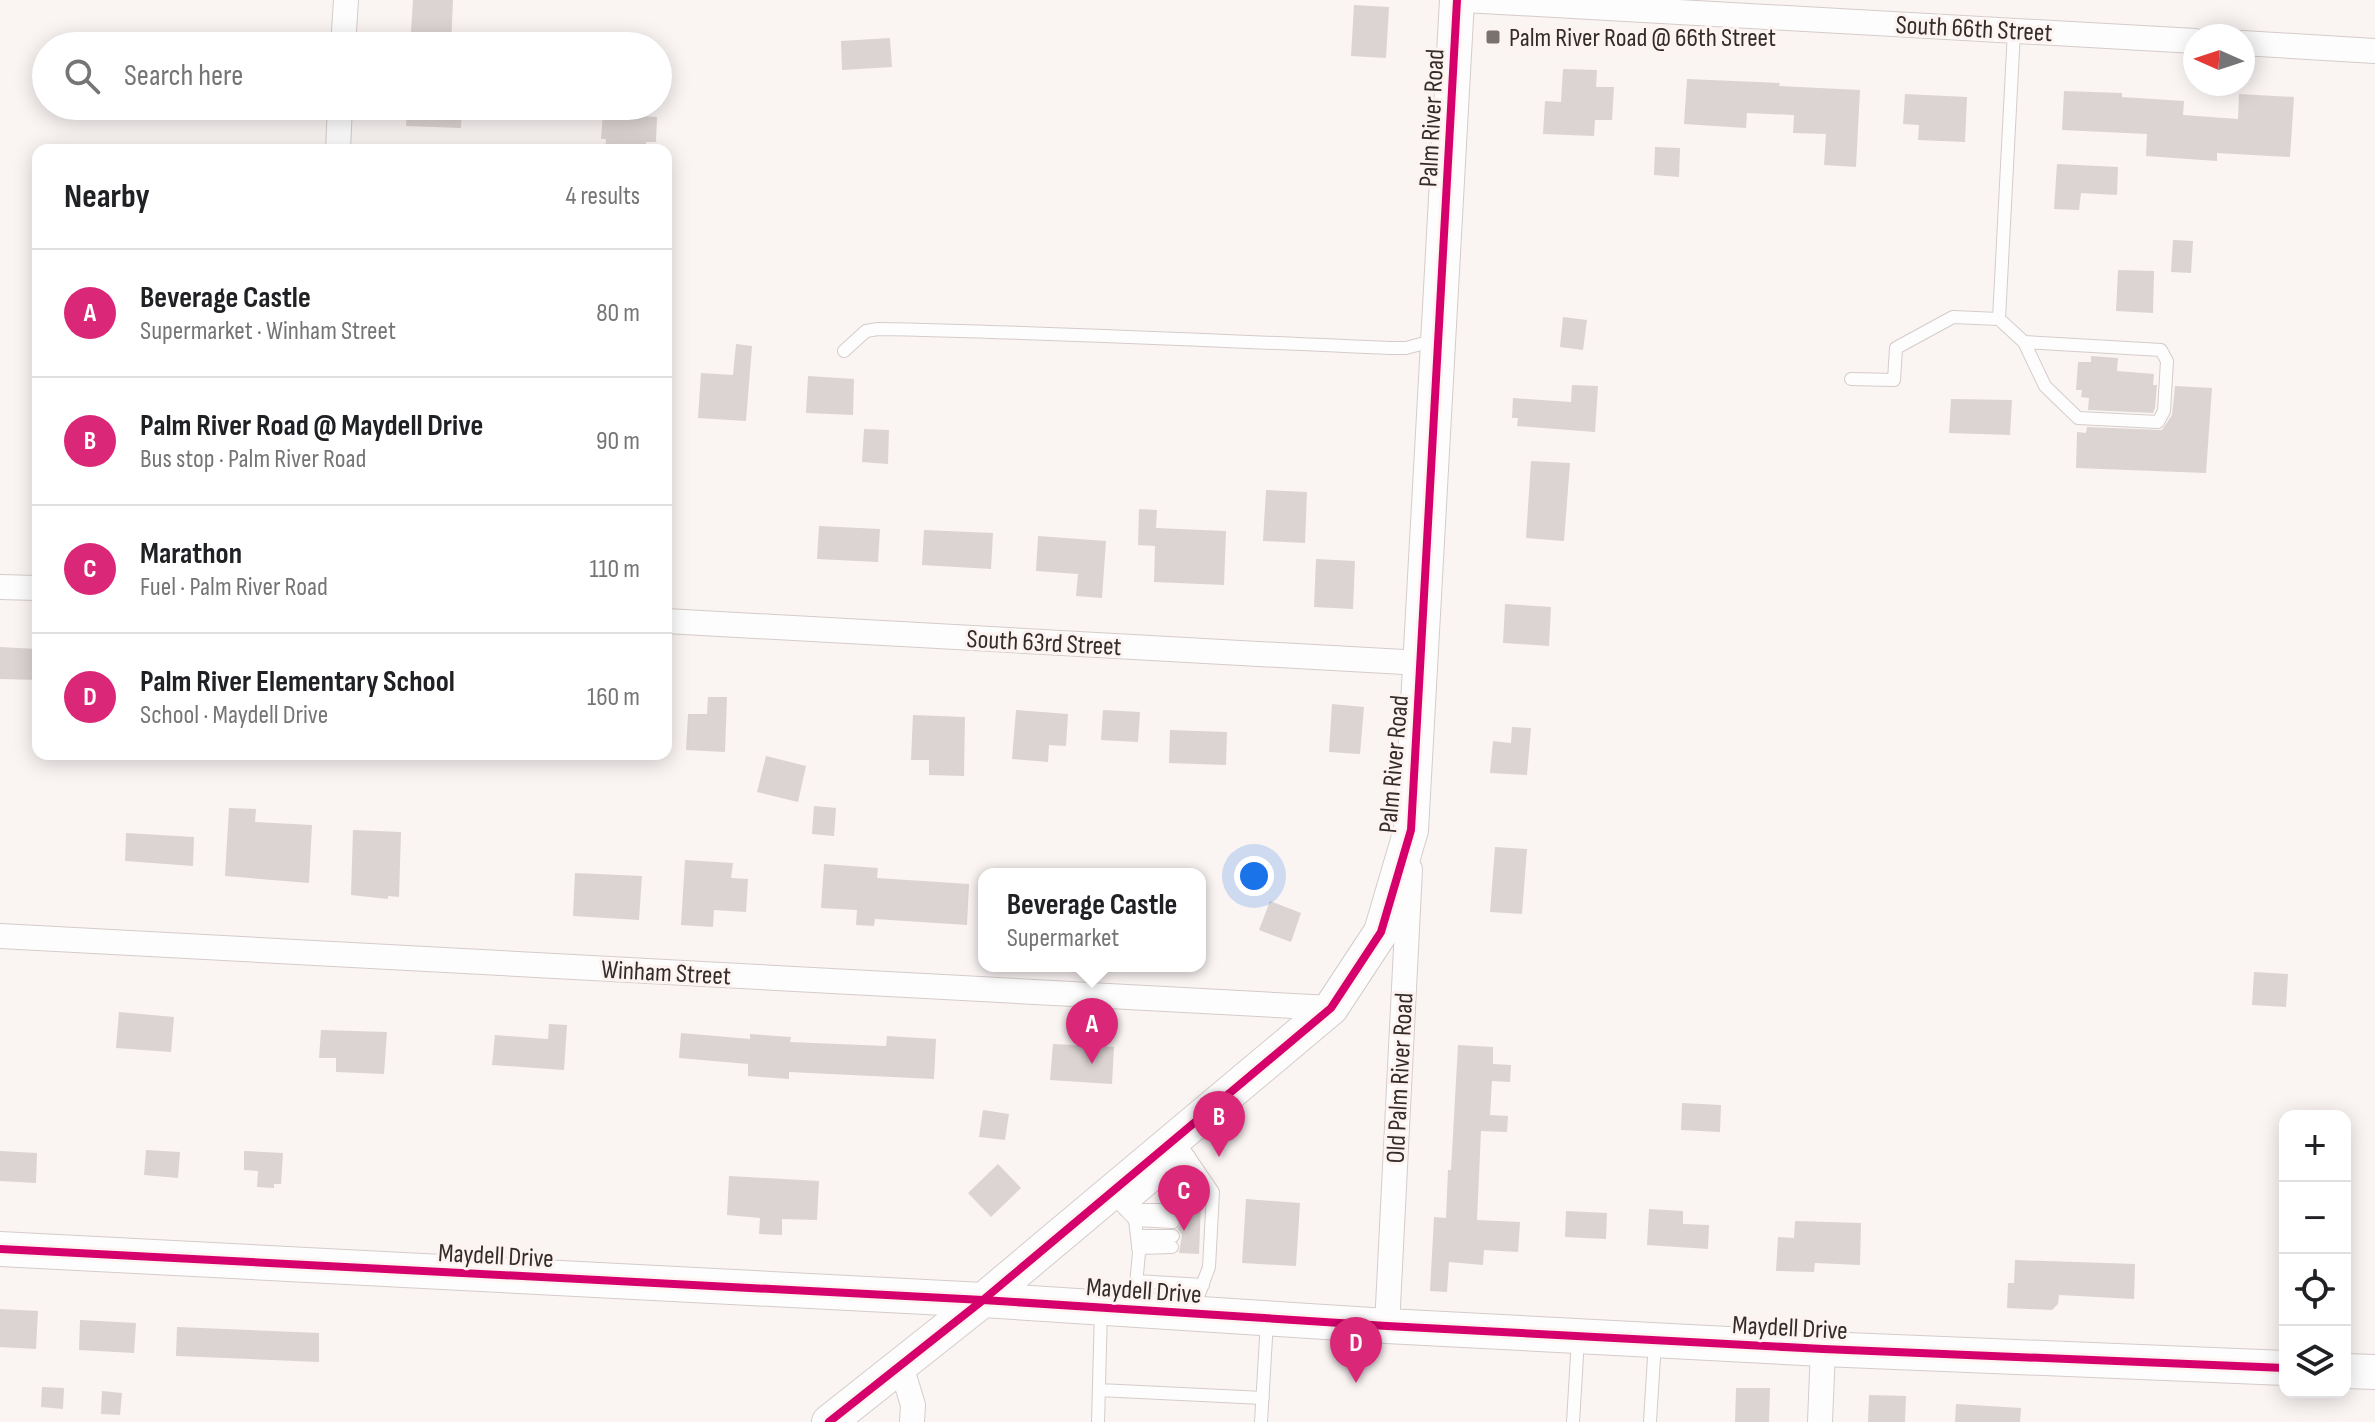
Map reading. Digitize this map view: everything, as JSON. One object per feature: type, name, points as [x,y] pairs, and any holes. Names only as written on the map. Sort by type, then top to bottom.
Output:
[{"type":"street","points":[[344,32],[346,0]]},
{"type":"street","name":"Palm River Road","points":[[829,1422],[983,1300],[1123,1208],[1182,1147],[1331,1008],[1381,932],[1411,830],[1457,0]]},
{"type":"street","name":"South 66th Street","points":[[1465,0],[2183,40]]},
{"type":"street","points":[[2255,44],[2375,51]]},
{"type":"street","points":[[338,144],[339,120]]},
{"type":"street","points":[[0,587],[32,588]]},
{"type":"street","name":"South 63rd Street","points":[[672,621],[1422,663]]},
{"type":"street","name":"Old Palm River Road","points":[[1387,1326],[1411,830]]},
{"type":"street","name":"Winham Street","points":[[0,936],[1331,1008]]},
{"type":"street","name":"Maydell Drive","points":[[0,1249],[983,1300],[1197,1299],[1267,1318],[1387,1326],[1823,1349],[2279,1368]]},
{"type":"street","points":[[1820,1422],[1823,1349]]},
{"type":"street","points":[[901,1366],[913,1405],[912,1422]]},
{"type":"street","points":[[2351,1371],[2375,1372]]},
{"type":"lane","points":[[1999,319],[2014,31]]},
{"type":"lane","points":[[1851,379],[1894,380],[1896,348],[1953,317],[1999,319],[2024,342],[2045,386],[2078,418],[2158,422],[2164,411],[2167,361],[2161,350],[2024,342]]},
{"type":"lane","points":[[844,351],[866,331],[878,329],[1033,331],[1390,348],[1439,339]]},
{"type":"lane","points":[[1182,1147],[1213,1192],[1206,1217],[1205,1243],[1209,1267],[1197,1299]]},
{"type":"lane","points":[[1123,1208],[1174,1216]]},
{"type":"lane","points":[[1098,1422],[1099,1390],[1137,1242],[1123,1208]]},
{"type":"lane","points":[[1137,1242],[1172,1242]]},
{"type":"lane","points":[[1261,1422],[1267,1318]]},
{"type":"lane","points":[[1573,1422],[1578,1336]]},
{"type":"lane","points":[[1650,1422],[1656,1340]]},
{"type":"lane","points":[[1099,1390],[1263,1398]]},
{"type":"building","points":[[413,0],[453,0],[452,32],[411,32]]},
{"type":"building","points":[[1354,5],[1389,7],[1386,58],[1351,56]]},
{"type":"building","points":[[890,38],[892,67],[842,70],[841,41]]},
{"type":"building","points":[[1563,69],[1597,70],[1596,87],[1614,87],[1612,120],[1595,120],[1594,136],[1543,134],[1545,101],[1561,102]]},
{"type":"building","points":[[1687,79],[1860,90],[1856,167],[1824,165],[1826,134],[1793,133],[1794,115],[1747,113],[1746,128],[1684,124]]},
{"type":"building","points":[[2064,91],[2122,93],[2122,97],[2184,101],[2183,115],[2238,119],[2239,96],[2294,97],[2290,157],[2217,153],[2217,161],[2146,156],[2147,134],[2062,130]]},
{"type":"building","points":[[1905,94],[1967,97],[1965,142],[1918,140],[1919,125],[1903,124]]},
{"type":"building","points":[[406,120],[461,120],[461,128],[406,126]]},
{"type":"building","points":[[603,120],[657,120],[656,142],[606,144],[606,139],[601,139]]},
{"type":"building","points":[[1655,147],[1680,148],[1679,177],[1654,175]]},
{"type":"building","points":[[2057,164],[2118,167],[2117,195],[2081,193],[2079,210],[2054,209]]},
{"type":"building","points":[[2173,240],[2193,241],[2191,273],[2171,272]]},
{"type":"building","points":[[2118,270],[2154,271],[2153,313],[2116,311]]},
{"type":"building","points":[[1563,317],[1587,320],[1583,350],[1560,347]]},
{"type":"building","points":[[736,344],[752,346],[746,421],[698,418],[701,373],[733,375]]},
{"type":"building","points":[[2091,356],[2118,358],[2117,371],[2154,374],[2153,385],[2157,385],[2153,413],[2088,410],[2089,398],[2081,397],[2082,390],[2076,390],[2078,362],[2091,362]]},
{"type":"building","points":[[808,376],[854,379],[853,415],[806,413]]},
{"type":"building","points":[[1572,385],[1598,386],[1595,432],[1517,426],[1518,418],[1512,418],[1513,398],[1571,402]]},
{"type":"building","points":[[2175,386],[2212,388],[2206,473],[2076,468],[2077,432],[2086,433],[2087,427],[2162,430],[2172,415]]},
{"type":"building","points":[[1951,399],[2012,400],[2010,435],[1949,433]]},
{"type":"building","points":[[864,429],[889,430],[888,464],[862,462]]},
{"type":"building","points":[[1531,461],[1570,463],[1564,541],[1526,538]]},
{"type":"building","points":[[1266,490],[1307,492],[1305,543],[1263,541]]},
{"type":"building","points":[[1139,509],[1157,510],[1156,528],[1226,531],[1224,585],[1154,582],[1155,546],[1138,545]]},
{"type":"building","points":[[819,526],[880,529],[878,562],[817,559]]},
{"type":"building","points":[[924,530],[993,533],[991,569],[922,565]]},
{"type":"building","points":[[1038,536],[1106,541],[1102,598],[1076,596],[1078,574],[1036,571]]},
{"type":"building","points":[[1316,559],[1355,561],[1353,609],[1314,607]]},
{"type":"building","points":[[1505,604],[1551,607],[1549,646],[1503,643]]},
{"type":"building","points":[[0,647],[32,649],[32,680],[0,679]]},
{"type":"building","points":[[708,697],[727,697],[725,752],[686,750],[688,714],[707,714]]},
{"type":"building","points":[[1332,704],[1364,707],[1360,754],[1329,752]]},
{"type":"building","points":[[1016,710],[1068,714],[1066,746],[1049,745],[1048,762],[1012,759]]},
{"type":"building","points":[[1103,710],[1140,712],[1138,742],[1101,740]]},
{"type":"building","points":[[913,715],[965,717],[964,776],[929,775],[929,760],[911,760]]},
{"type":"building","points":[[1512,727],[1531,728],[1527,775],[1490,773],[1493,741],[1511,743]]},
{"type":"building","points":[[1170,730],[1227,732],[1226,765],[1169,763]]},
{"type":"building","points":[[766,756],[806,766],[798,802],[757,792]]},
{"type":"building","points":[[814,806],[836,808],[834,836],[812,834]]},
{"type":"building","points":[[229,808],[256,809],[255,822],[312,825],[309,883],[225,876]]},
{"type":"building","points":[[353,830],[401,832],[399,897],[388,896],[388,899],[351,895]]},
{"type":"building","points":[[126,833],[194,837],[193,866],[125,861]]},
{"type":"building","points":[[1495,847],[1527,849],[1522,914],[1490,912]]},
{"type":"building","points":[[685,860],[733,863],[731,878],[748,879],[746,912],[714,910],[713,927],[681,925]]},
{"type":"building","points":[[824,864],[878,868],[877,878],[969,884],[967,925],[875,919],[874,926],[856,925],[857,910],[821,908]]},
{"type":"building","points":[[575,873],[642,876],[639,920],[573,916]]},
{"type":"building","points":[[1270,901],[1301,913],[1291,942],[1259,930]]},
{"type":"building","points":[[2254,972],[2288,974],[2286,1007],[2252,1005]]},
{"type":"building","points":[[119,1012],[174,1017],[171,1052],[116,1048]]},
{"type":"building","points":[[549,1024],[567,1025],[564,1070],[492,1065],[495,1035],[548,1039]]},
{"type":"building","points":[[321,1030],[387,1032],[384,1074],[336,1072],[336,1058],[319,1058]]},
{"type":"building","points":[[681,1033],[750,1039],[750,1034],[791,1037],[790,1042],[886,1046],[887,1036],[936,1039],[934,1079],[789,1072],[789,1079],[748,1076],[748,1064],[679,1058]]},
{"type":"building","points":[[1053,1044],[1114,1047],[1112,1084],[1050,1080]]},
{"type":"building","points":[[1458,1045],[1493,1047],[1493,1064],[1511,1065],[1510,1082],[1492,1081],[1490,1115],[1508,1116],[1507,1132],[1481,1131],[1477,1220],[1520,1222],[1518,1252],[1484,1250],[1483,1265],[1449,1262],[1447,1292],[1430,1291],[1434,1217],[1446,1218]]},
{"type":"building","points":[[1682,1103],[1721,1105],[1720,1132],[1681,1130]]},
{"type":"building","points":[[983,1110],[1009,1114],[1005,1140],[979,1137]]},
{"type":"building","points":[[146,1150],[180,1152],[178,1178],[144,1175]]},
{"type":"building","points":[[0,1151],[37,1153],[36,1183],[0,1181]]},
{"type":"building","points":[[244,1151],[283,1153],[281,1184],[274,1184],[274,1188],[257,1187],[258,1171],[244,1170]]},
{"type":"building","points":[[998,1164],[1021,1188],[991,1217],[968,1193]]},
{"type":"building","points":[[729,1176],[819,1181],[817,1220],[782,1219],[782,1235],[759,1234],[760,1218],[727,1215]]},
{"type":"building","points":[[1246,1199],[1300,1203],[1296,1266],[1242,1263]]},
{"type":"building","points":[[1180,1203],[1201,1204],[1199,1254],[1179,1253],[1182,1235],[1178,1229],[1183,1211]]},
{"type":"building","points":[[1649,1209],[1683,1211],[1683,1224],[1709,1225],[1708,1249],[1647,1245]]},
{"type":"building","points":[[1566,1211],[1607,1213],[1606,1239],[1565,1237]]},
{"type":"building","points":[[1795,1221],[1861,1223],[1860,1265],[1815,1263],[1814,1272],[1776,1271],[1778,1237],[1794,1238]]},
{"type":"building","points":[[2015,1260],[2135,1264],[2134,1299],[2059,1295],[2058,1304],[2052,1310],[2007,1308],[2008,1283],[2014,1283]]},
{"type":"building","points":[[0,1309],[38,1311],[36,1349],[0,1347]]},
{"type":"building","points":[[80,1320],[136,1323],[134,1353],[79,1350]]},
{"type":"building","points":[[177,1327],[319,1333],[319,1362],[176,1356]]},
{"type":"building","points":[[42,1387],[64,1388],[63,1409],[41,1407]]},
{"type":"building","points":[[1736,1388],[1770,1388],[1769,1422],[1735,1422]]},
{"type":"building","points":[[102,1391],[122,1393],[120,1415],[101,1414]]},
{"type":"building","points":[[1869,1395],[1906,1396],[1905,1422],[1868,1422]]},
{"type":"building","points":[[1956,1404],[2021,1408],[2020,1422],[1955,1422]]},
{"type":"cycle path","points":[[829,1422],[983,1300],[1331,1008],[1381,932],[1411,830],[1457,0]]},
{"type":"cycle path","points":[[0,1249],[983,1300],[1387,1326],[1823,1349],[2279,1368]]},
{"type":"place","name":"Palm River Road @ 66th Street","points":[[1493,37]]},
{"type":"place","name":"Beverage Castle","points":[[1092,1064]]},
{"type":"place","name":"Palm River Road @ Maydell Drive","points":[[1219,1157]]},
{"type":"place","name":"Marathon","points":[[1184,1231]]},
{"type":"place","name":"Palm River Elementary School","points":[[1356,1383]]}]
